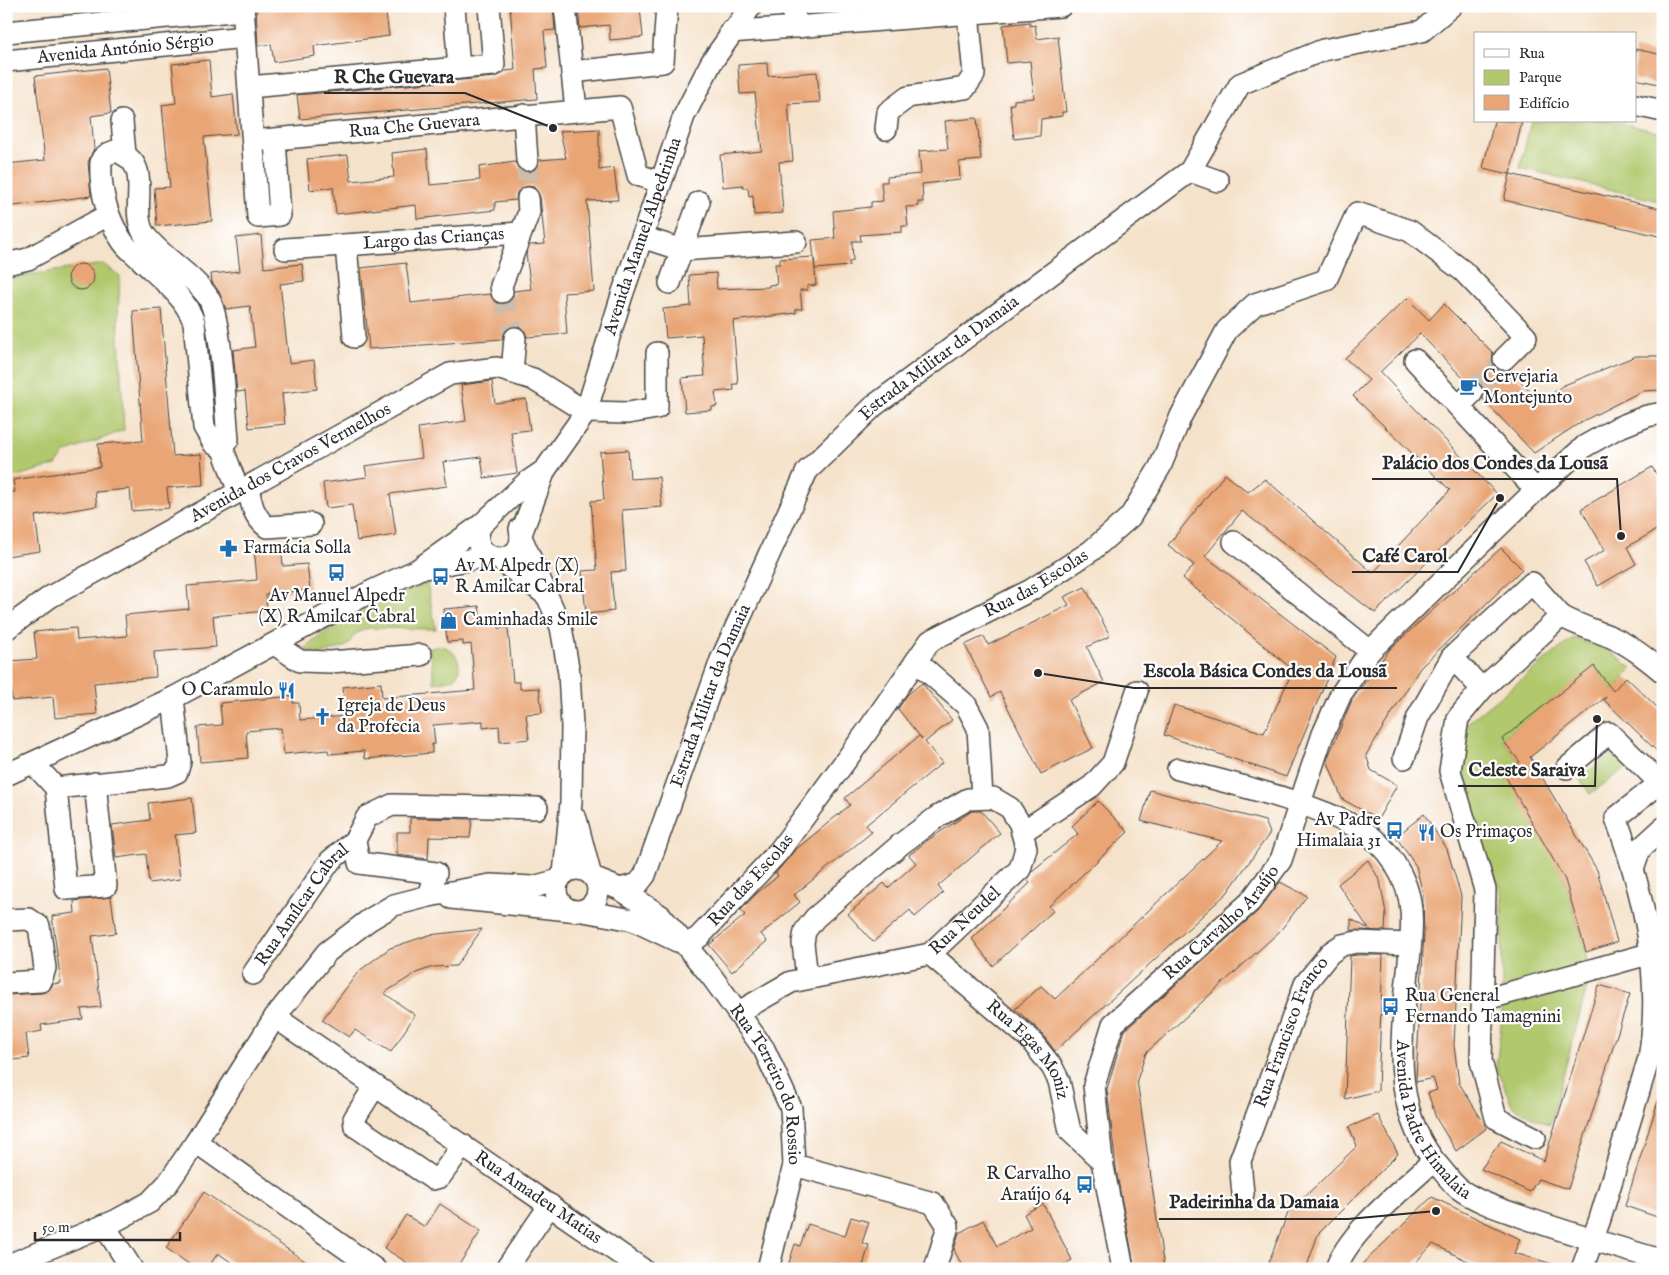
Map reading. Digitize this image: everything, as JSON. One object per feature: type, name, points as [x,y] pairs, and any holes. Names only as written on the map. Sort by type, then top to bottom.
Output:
[{"type":"street","points":[[454,6],[459,68]]},
{"type":"street","points":[[249,87],[494,65],[489,6]]},
{"type":"street","points":[[565,6],[576,110]]},
{"type":"street","points":[[572,72],[663,62],[666,6]]},
{"type":"street","name":"Avenida Manuel Alpedrinha","points":[[417,570],[494,557],[511,556],[516,551],[545,470],[586,412],[660,182],[696,90],[730,32],[750,6]]},
{"type":"street","points":[[790,6],[798,27]]},
{"type":"street","points":[[730,32],[1060,6]]},
{"type":"street","name":"Estrada Militar da Damaia","points":[[620,889],[638,884],[645,875],[721,660],[807,471],[875,405],[1190,170],[1240,84],[1323,50],[1422,31],[1451,6]]},
{"type":"street","name":"Avenida António Sérgio","points":[[6,32],[243,8],[258,217],[280,215],[275,140]]},
{"type":"street","points":[[886,129],[888,112],[908,97],[965,88],[974,75],[968,13]]},
{"type":"street","name":"Avenida António Sérgio","points":[[6,61],[245,37]]},
{"type":"street","points":[[1636,105],[1663,111]]},
{"type":"street","name":"Rua Che Guevara","points":[[253,141],[620,107],[638,175],[660,182]]},
{"type":"street","points":[[524,116],[527,160]]},
{"type":"street","points":[[122,121],[125,154]]},
{"type":"street","points":[[222,447],[228,439],[216,318],[209,298],[191,276],[145,237],[140,227],[138,173],[132,161],[125,154],[115,151],[104,155],[101,160],[102,193],[108,216],[124,243],[174,291],[189,310],[194,322],[204,428],[214,444],[222,447],[258,520],[267,527],[311,524]]},
{"type":"street","points":[[1190,170],[1218,181]]},
{"type":"street","points":[[502,292],[501,286],[529,212],[528,198]]},
{"type":"street","points":[[670,283],[699,202]]},
{"type":"street","name":"Rua das Escolas","points":[[686,945],[699,938],[779,851],[866,733],[930,641],[1031,590],[1092,551],[1130,517],[1160,467],[1181,416],[1227,330],[1255,304],[1326,280],[1357,213],[1410,230],[1463,271],[1526,337],[1504,359]]},
{"type":"street","points":[[6,264],[28,259],[108,216]]},
{"type":"street","name":"Largo das Crianças","points":[[285,249],[520,233]]},
{"type":"street","points":[[642,237],[682,250],[796,242]]},
{"type":"street","name":"Largo das Crianças","points":[[346,245],[354,337]]},
{"type":"street","points":[[512,372],[515,338]]},
{"type":"street","points":[[586,412],[628,412],[657,408],[657,353]]},
{"type":"street","points":[[1415,360],[1465,400],[1536,490]]},
{"type":"street","name":"Avenida dos Cravos Vermelhos","points":[[6,629],[50,597],[450,374],[497,368],[512,372],[533,379],[586,412]]},
{"type":"street","name":"Rua Carvalho Araújo","points":[[1124,1269],[1102,1161],[1094,1085],[1113,1024],[1250,902],[1281,860],[1323,734],[1341,694],[1370,651],[1536,490],[1585,446],[1617,428],[1647,416],[1663,413]]},
{"type":"street","name":"Avenida Manuel Alpedrinha","points":[[6,775],[173,698],[372,591],[417,570],[484,522],[526,483],[545,470]]},
{"type":"street","points":[[547,595],[494,557],[483,552],[478,538],[484,522],[501,515],[516,522],[561,627],[569,673],[572,726],[571,802],[568,845],[556,894],[558,900],[576,910],[589,908],[597,898],[598,885],[593,876],[571,802]]},
{"type":"street","points":[[1234,542],[1370,651]]},
{"type":"street","points":[[1404,758],[1418,717],[1452,657],[1532,583],[1561,616],[1631,648],[1663,672]]},
{"type":"street","points":[[1535,1138],[1496,1118],[1481,1061],[1485,890],[1450,770],[1458,718],[1482,689],[1561,616]]},
{"type":"street","points":[[274,644],[300,661],[330,662],[421,655]]},
{"type":"street","points":[[1452,657],[1482,689]]},
{"type":"street","points":[[806,978],[804,931],[815,918],[901,844],[937,817],[968,799],[982,798],[978,728],[966,705],[916,661]]},
{"type":"street","points":[[1022,832],[1092,786],[1112,763],[1137,690]]},
{"type":"street","points":[[56,788],[168,776],[177,772],[180,762],[173,698]]},
{"type":"street","points":[[1567,768],[1608,733],[1662,785],[1616,818],[1634,867],[1659,985],[1649,1058],[1582,1269]]},
{"type":"street","points":[[33,763],[56,788],[66,889],[106,886],[95,783]]},
{"type":"street","name":"Avenida Padre Himalaia","points":[[1178,769],[1301,804],[1359,828],[1377,843],[1393,861],[1404,884],[1412,909],[1401,1042],[1402,1082],[1412,1120],[1422,1145],[1433,1161],[1458,1188],[1493,1206],[1561,1231],[1663,1261]]},
{"type":"street","name":"Rua Neudel","points":[[739,1012],[791,982],[930,954],[1020,869],[1026,848],[1020,824],[1010,808],[992,798],[982,798]]},
{"type":"street","name":"Rua Amílcar Cabral","points":[[253,974],[330,861],[355,840],[367,817],[392,805],[538,808]]},
{"type":"street","points":[[1634,867],[1640,849],[1663,828]]},
{"type":"street","name":"Rua Amílcar Cabral","points":[[355,840],[359,863],[436,873],[429,896]]},
{"type":"street","points":[[10,1262],[135,1212],[150,1202],[168,1183],[196,1142],[274,1017],[327,952],[369,920],[394,905],[429,896],[490,885],[533,887],[577,869],[593,876]]},
{"type":"street","name":"Rua Terreiro do Rossio","points":[[593,876],[620,889],[661,916],[739,1012],[764,1049],[790,1108],[794,1165],[768,1269]]},
{"type":"street","points":[[429,896],[576,910],[634,920],[686,945]]},
{"type":"street","points":[[6,920],[29,919],[39,926],[45,968],[41,981],[6,983]]},
{"type":"street","name":"Rua Francisco Franco","points":[[1243,1194],[1240,1161],[1305,984],[1330,953],[1342,944],[1358,942],[1410,944]]},
{"type":"street","points":[[1483,1000],[1652,953]]},
{"type":"street","name":"Rua Egas Moniz","points":[[930,954],[1029,1038],[1052,1067],[1058,1081],[1070,1131],[1102,1161]]},
{"type":"street","name":"Rua Amadeu Matias","points":[[274,1017],[463,1145],[639,1268]]},
{"type":"street","name":"Rua Amadeu Matias","points":[[375,1086],[354,1119],[355,1126],[433,1179],[440,1177],[463,1145]]},
{"type":"street","points":[[196,1142],[376,1269]]},
{"type":"street","points":[[1336,1269],[1346,1247],[1362,1229],[1433,1161]]},
{"type":"street","points":[[794,1165],[933,1204],[948,1226],[935,1269]]},
{"type":"street","points":[[506,1269],[550,1205]]},
{"type":"street","points":[[104,1225],[132,1269]]},
{"type":"green space","points":[[1531,122],[1616,122],[1663,133],[1663,202],[1520,168]]},
{"type":"green space","points":[[103,264],[120,276],[118,319],[124,430],[65,453],[56,465],[6,479],[6,278]]},
{"type":"green space","points":[[427,583],[436,629],[368,628],[355,634],[347,646],[322,654],[306,651],[305,648],[347,619]]},
{"type":"green space","points":[[1573,638],[1604,647],[1632,668],[1613,691],[1594,667],[1502,739],[1520,762],[1565,880],[1586,952],[1588,984],[1550,1124],[1513,1107],[1496,1068],[1502,1016],[1502,895],[1471,814],[1458,770],[1466,724]]},
{"type":"green space","points":[[442,646],[452,651],[455,655],[458,660],[459,669],[454,679],[434,683],[430,648]]},
{"type":"green space","points":[[1614,753],[1627,767],[1590,794],[1579,778]]},
{"type":"building","points":[[256,6],[385,6],[389,36],[314,46],[315,56],[274,62],[271,44],[258,46]]},
{"type":"building","points":[[510,6],[553,6],[555,30],[544,31],[547,68],[535,69],[537,99],[300,119],[297,95],[495,77],[505,71],[515,70]]},
{"type":"building","points":[[578,6],[621,6],[622,9],[640,8],[643,37],[610,40],[609,25],[580,28]]},
{"type":"building","points":[[1030,22],[1030,26],[1035,25],[1037,39],[1058,36],[1066,112],[1062,112],[1062,116],[1041,119],[1040,136],[1014,139],[1010,104],[1014,104],[1014,100],[1034,98],[1030,61],[1007,63],[1003,25]]},
{"type":"building","points":[[1636,49],[1663,55],[1663,85],[1636,79]]},
{"type":"building","points":[[209,60],[212,97],[233,94],[237,134],[204,137],[212,221],[157,226],[154,188],[170,187],[162,105],[176,103],[172,64]]},
{"type":"building","points":[[767,63],[768,76],[817,72],[820,102],[788,104],[793,161],[779,162],[783,213],[754,215],[753,195],[749,196],[748,188],[743,188],[743,185],[723,187],[720,155],[762,151],[755,93],[740,94],[738,65]]},
{"type":"building","points":[[106,68],[111,113],[91,116],[94,148],[88,162],[91,196],[6,207],[6,164],[45,160],[35,76]]},
{"type":"building","points":[[977,118],[981,160],[959,162],[960,180],[922,184],[923,202],[918,202],[919,206],[906,207],[908,226],[902,226],[902,232],[860,235],[861,241],[852,241],[853,261],[849,262],[849,266],[815,269],[812,240],[835,238],[833,211],[871,207],[871,202],[883,201],[881,182],[887,182],[887,177],[921,174],[919,151],[948,149],[945,121]]},
{"type":"building","points":[[1494,122],[1522,122],[1510,174],[1483,168]]},
{"type":"building","points":[[599,129],[599,170],[614,168],[618,200],[587,201],[594,291],[564,293],[567,334],[527,337],[523,328],[516,326],[505,330],[502,339],[369,349],[361,268],[406,263],[411,303],[490,294],[497,303],[505,304],[510,301],[514,291],[531,289],[526,254],[530,245],[545,244],[540,197],[534,187],[527,186],[517,192],[516,200],[495,202],[495,210],[417,219],[416,205],[336,214],[333,187],[310,190],[307,159],[348,155],[351,181],[394,177],[392,153],[427,149],[430,185],[480,180],[479,167],[515,162],[521,171],[528,172],[538,166],[539,160],[566,158],[560,131]]},
{"type":"building","points":[[1510,174],[1663,209],[1663,237],[1504,200]]},
{"type":"building","points":[[261,235],[264,268],[302,264],[304,281],[280,284],[289,363],[314,360],[317,389],[282,393],[285,424],[249,428],[245,391],[237,392],[233,350],[255,347],[250,306],[226,309],[219,292],[212,282],[211,274],[240,271],[236,238]]},
{"type":"building","points":[[814,257],[816,285],[807,286],[807,290],[800,290],[802,309],[796,309],[796,313],[733,321],[738,384],[733,384],[734,390],[715,392],[717,406],[712,407],[712,410],[685,412],[682,378],[705,376],[702,335],[666,338],[663,309],[691,306],[689,275],[716,273],[717,289],[769,287],[769,285],[777,284],[775,264],[780,264],[780,259]]},
{"type":"building","points":[[81,264],[90,268],[94,277],[90,286],[81,290],[72,286],[68,277],[72,268]]},
{"type":"building","points":[[1407,298],[1429,320],[1444,304],[1493,353],[1492,362],[1495,367],[1501,371],[1509,370],[1542,402],[1562,386],[1636,356],[1663,356],[1663,390],[1642,391],[1581,422],[1534,453],[1483,399],[1484,390],[1481,385],[1475,381],[1467,382],[1420,334],[1380,372],[1497,494],[1375,613],[1242,511],[1205,556],[1336,657],[1286,777],[1164,735],[1174,705],[1264,733],[1293,670],[1183,578],[1194,565],[1168,545],[1225,474],[1248,492],[1265,479],[1373,573],[1450,490],[1353,396],[1369,380],[1345,358]]},
{"type":"building","points":[[161,309],[173,456],[201,454],[203,485],[167,488],[169,508],[132,511],[130,489],[95,492],[97,506],[35,516],[40,551],[7,556],[6,493],[15,492],[13,480],[100,467],[98,444],[143,441],[133,311]]},
{"type":"building","points":[[492,381],[495,403],[526,399],[530,430],[511,432],[517,473],[484,478],[481,457],[443,462],[447,486],[390,494],[396,535],[357,541],[352,505],[326,508],[323,483],[367,477],[365,466],[422,458],[418,428],[466,421],[461,385]]},
{"type":"building","points":[[628,450],[630,479],[659,477],[662,507],[622,510],[626,571],[611,572],[614,611],[586,614],[582,571],[597,570],[591,501],[604,500],[600,452]]},
{"type":"building","points":[[1652,467],[1663,485],[1663,526],[1627,547],[1636,564],[1598,586],[1584,562],[1605,550],[1581,509]]},
{"type":"building","points":[[281,543],[283,566],[307,564],[310,590],[266,594],[267,611],[213,616],[216,647],[154,652],[156,677],[94,683],[97,714],[55,718],[53,697],[12,701],[9,661],[37,659],[34,632],[76,628],[77,640],[127,636],[125,615],[189,609],[187,586],[257,580],[254,546]]},
{"type":"building","points":[[1501,548],[1522,569],[1420,668],[1366,755],[1371,770],[1397,785],[1378,819],[1342,799],[1327,760],[1352,700],[1390,649]]},
{"type":"building","points":[[1085,587],[1110,636],[1087,647],[1104,682],[1069,700],[1093,748],[1041,774],[1000,692],[991,697],[965,645],[984,636],[988,645],[1069,605],[1064,597]]},
{"type":"building","points":[[479,606],[480,618],[491,617],[492,622],[499,622],[499,628],[508,628],[513,682],[520,682],[520,689],[539,688],[542,713],[526,714],[529,739],[500,742],[499,726],[483,728],[483,721],[433,725],[435,744],[432,744],[432,753],[365,759],[364,751],[329,754],[328,750],[284,754],[281,728],[246,731],[248,758],[200,762],[197,727],[222,725],[220,703],[293,696],[293,703],[299,703],[300,720],[346,716],[343,687],[381,683],[382,698],[475,690],[471,644],[463,645],[463,641],[447,642],[444,609]]},
{"type":"building","points":[[1594,666],[1613,691],[1626,677],[1663,713],[1663,757],[1604,700],[1606,697],[1530,757],[1597,870],[1617,942],[1586,952],[1565,880],[1503,772],[1520,762],[1502,739]]},
{"type":"building","points":[[922,683],[952,720],[925,742],[942,763],[866,825],[872,832],[794,895],[800,902],[761,934],[767,941],[732,972],[709,945],[745,915],[741,910],[756,894],[778,876],[776,873],[795,850],[850,805],[845,798],[919,736],[922,739],[898,709],[907,695]]},
{"type":"building","points":[[1150,790],[1265,821],[1270,833],[1227,893],[1055,1051],[1039,1030],[1015,1009],[1041,986],[1055,999],[1222,841],[1141,821]]},
{"type":"building","points":[[192,798],[196,833],[175,835],[180,879],[149,883],[146,854],[116,858],[112,825],[150,820],[148,803]]},
{"type":"building","points":[[1098,801],[1128,832],[1049,906],[1053,911],[993,966],[972,939],[1030,883],[1027,879],[1032,871],[1078,834],[1072,826]]},
{"type":"building","points":[[972,811],[981,811],[1000,833],[938,886],[943,893],[915,917],[910,910],[873,942],[848,914],[884,883],[888,888],[916,863],[909,855]]},
{"type":"building","points":[[1424,814],[1447,849],[1461,896],[1454,1046],[1459,1083],[1487,1128],[1456,1151],[1436,1118],[1428,1093],[1437,1090],[1433,1078],[1416,1082],[1424,934],[1423,894],[1416,866],[1396,837]]},
{"type":"building","points":[[410,818],[472,819],[470,838],[429,837],[428,859],[397,855],[397,832],[410,832]]},
{"type":"building","points":[[1368,860],[1380,881],[1386,913],[1385,931],[1351,930],[1351,919],[1369,929],[1338,884]]},
{"type":"building","points":[[1280,882],[1307,896],[1280,931],[1146,1053],[1137,1080],[1164,1269],[1135,1269],[1117,1175],[1107,1089],[1124,1031],[1258,911]]},
{"type":"building","points":[[111,897],[116,933],[92,936],[101,1007],[81,1009],[83,1019],[41,1025],[42,1031],[26,1034],[29,1058],[6,1061],[6,995],[42,993],[49,990],[53,984],[61,983],[52,916],[75,913],[74,901]]},
{"type":"building","points":[[482,929],[456,966],[433,967],[416,973],[384,993],[415,1015],[391,1052],[355,1030],[349,1037],[322,1020],[359,971],[390,948],[429,935]]},
{"type":"building","points":[[1383,955],[1378,1091],[1345,1099],[1350,956]]},
{"type":"building","points":[[1599,985],[1630,994],[1568,1189],[1538,1179],[1530,1192],[1481,1169],[1501,1141],[1544,1161]]},
{"type":"building","points":[[1659,1098],[1663,1098],[1663,1219],[1625,1206]]},
{"type":"building","points":[[1378,1115],[1398,1154],[1318,1234],[1306,1269],[1266,1269],[1288,1213],[1357,1146],[1349,1127]]},
{"type":"building","points":[[204,1192],[316,1269],[241,1269],[218,1253],[207,1269],[196,1269],[166,1248]]},
{"type":"building","points":[[1432,1197],[1520,1239],[1514,1253],[1553,1264],[1552,1269],[1484,1269],[1433,1244],[1409,1269],[1357,1269]]},
{"type":"building","points":[[440,1204],[481,1231],[456,1269],[417,1269],[384,1248],[406,1215],[425,1227]]},
{"type":"building","points":[[1043,1204],[1072,1260],[1055,1269],[964,1269],[954,1250],[959,1233],[983,1220],[997,1246],[1031,1228],[1024,1214]]},
{"type":"building","points":[[851,1217],[869,1222],[862,1243],[869,1245],[862,1269],[836,1263],[834,1269],[787,1269],[795,1244],[800,1246],[808,1224],[845,1236]]},
{"type":"tunnel","points":[[527,160],[528,198]]},
{"type":"tunnel","points":[[502,292],[515,338]]},
{"type":"tunnel","points":[[1472,393],[1504,359]]},
{"type":"place","name":"R Che Guevara","points":[[553,128]]},
{"type":"place","name":"Cervejaria Montejunto","points":[[1469,387]]},
{"type":"place","name":"Café Carol","points":[[1500,498]]},
{"type":"place","name":"Palácio dos Condes da Lousã","points":[[1621,536]]},
{"type":"place","name":"Farmácia Solla","points":[[229,548]]},
{"type":"place","name":"Av Manuel Alpedr (X) R Amilcar Cabral","points":[[337,573]]},
{"type":"place","name":"Av M Alpedr (X) R Amilcar Cabral","points":[[441,576]]},
{"type":"place","name":"Caminhadas Smile","points":[[449,620]]},
{"type":"place","name":"Escola Básica Condes da Lousã","points":[[1038,673]]},
{"type":"place","name":"O Caramulo","points":[[287,690]]},
{"type":"place","name":"Igreja de Deus da Profecia","points":[[323,716]]},
{"type":"place","name":"Celeste Saraiva","points":[[1597,719]]},
{"type":"place","name":"Av Padre Himalaia 31","points":[[1395,830]]},
{"type":"place","name":"Os Primaços","points":[[1426,832]]},
{"type":"place","name":"Rua General Fernando Tamagnini","points":[[1391,1006]]},
{"type":"place","name":"R Carvalho Araújo 64","points":[[1085,1184]]},
{"type":"place","name":"Padeirinha da Damaia","points":[[1436,1211]]}]
